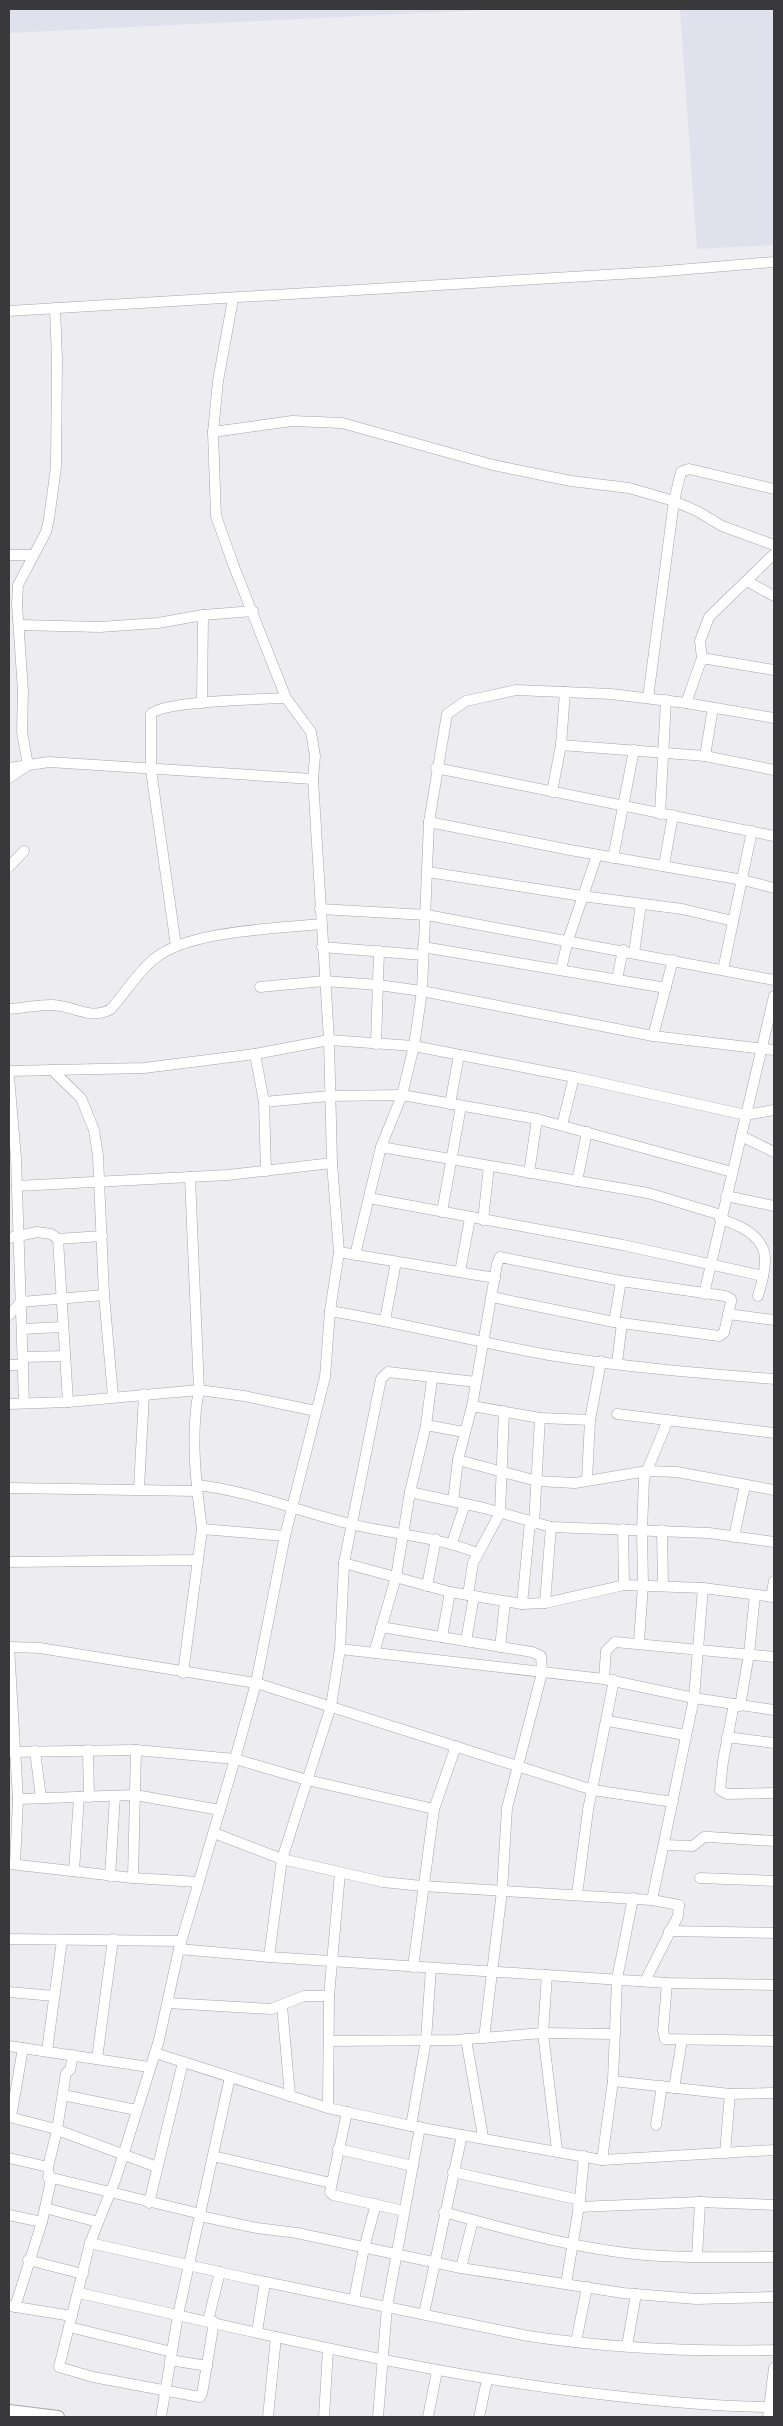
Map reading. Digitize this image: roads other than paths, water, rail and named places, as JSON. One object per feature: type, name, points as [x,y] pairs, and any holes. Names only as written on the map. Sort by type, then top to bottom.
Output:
[{"type":"street","points":[[9,311],[233,299],[457,283],[654,272],[774,262]]},
{"type":"street","points":[[220,2272],[211,2322],[202,2396],[93,2377],[60,2368],[58,2364],[79,2293],[90,2243],[123,2154],[155,2053],[180,1945],[256,1683],[285,1536],[325,1377],[330,1311],[339,1252],[332,1162],[329,1040],[313,779],[315,756],[311,732],[286,698],[216,516],[214,432],[218,381],[233,299]]},
{"type":"street","points":[[28,765],[22,732],[18,585],[32,555],[46,532],[56,467],[57,360],[55,308]]},
{"type":"street","points":[[214,432],[292,420],[342,423],[493,465],[571,481],[629,488],[674,501],[697,511],[722,526],[774,545]]},
{"type":"street","points":[[648,698],[674,501],[681,472],[684,469],[774,489]]},
{"type":"street","points":[[686,703],[702,658],[700,641],[709,617],[774,554]]},
{"type":"street","points":[[9,555],[32,555]]},
{"type":"street","points":[[747,581],[774,596]]},
{"type":"street","points":[[20,625],[100,627],[158,623],[203,614],[253,611]]},
{"type":"street","points":[[202,703],[203,614]]},
{"type":"street","points":[[702,658],[774,670]]},
{"type":"street","points":[[355,1255],[381,1147],[402,1096],[414,1046],[422,991],[423,951],[427,915],[429,822],[436,768],[447,714],[466,700],[516,690],[648,698],[774,718]]},
{"type":"street","points":[[552,792],[561,745],[565,692]]},
{"type":"street","points":[[176,946],[151,770],[151,714],[159,708],[202,703],[286,698]]},
{"type":"street","points":[[660,814],[666,700]]},
{"type":"street","points":[[705,756],[714,708]]},
{"type":"street","points":[[561,745],[705,756],[774,770]]},
{"type":"street","points":[[613,858],[634,750]]},
{"type":"street","points":[[9,768],[49,762],[313,779]]},
{"type":"street","points":[[9,778],[28,765]]},
{"type":"street","points":[[436,768],[774,836]]},
{"type":"street","points":[[664,865],[673,815]]},
{"type":"street","points":[[429,822],[613,858],[664,865],[743,880],[774,888]]},
{"type":"street","points":[[723,970],[752,831]]},
{"type":"street","points":[[9,867],[24,851]]},
{"type":"street","points":[[561,969],[568,940],[597,855]]},
{"type":"street","points":[[428,872],[695,911],[733,921]]},
{"type":"street","points":[[617,979],[628,952],[641,904]]},
{"type":"street","points":[[320,909],[427,915],[774,980]]},
{"type":"street","points":[[9,1009],[52,1005],[102,1014],[111,1009],[154,959],[176,946],[222,935],[321,924]]},
{"type":"street","points":[[322,947],[379,951],[423,951],[561,969],[666,988]]},
{"type":"street","points":[[376,1044],[379,951]]},
{"type":"street","points":[[653,1036],[673,960]]},
{"type":"street","points":[[260,987],[324,981],[378,985],[422,991],[653,1036],[774,1050]]},
{"type":"street","points":[[704,1294],[709,1264],[774,996]]},
{"type":"street","points":[[9,1071],[144,1068],[255,1054],[329,1040],[414,1046],[574,1077],[746,1115],[774,1110]]},
{"type":"street","points":[[255,1054],[264,1102],[266,1170]]},
{"type":"street","points":[[442,1212],[453,1160],[459,1055]]},
{"type":"street","points":[[52,1070],[81,1098],[89,1114],[98,1156],[104,1295],[113,1396]]},
{"type":"street","points":[[562,1125],[574,1077]]},
{"type":"street","points":[[9,1079],[17,1186],[14,1237],[20,1277],[24,1403]]},
{"type":"street","points":[[264,1102],[329,1096],[402,1096],[537,1119],[732,1172]]},
{"type":"street","points":[[529,1172],[537,1119]]},
{"type":"street","points":[[577,1181],[587,1132]]},
{"type":"street","points":[[741,1136],[774,1152]]},
{"type":"street","points":[[381,1147],[648,1193],[721,1217],[745,1227],[759,1243],[770,1261],[762,1276],[758,1296]]},
{"type":"street","points":[[17,1186],[190,1178],[332,1162]]},
{"type":"street","points":[[483,1220],[489,1166]]},
{"type":"street","points":[[183,1673],[202,1530],[197,1488],[195,1407],[199,1390],[190,1178]]},
{"type":"street","points":[[726,1196],[774,1206]]},
{"type":"street","points":[[369,1198],[623,1245],[762,1276]]},
{"type":"street","points":[[460,1272],[470,1218]]},
{"type":"street","points":[[14,1237],[44,1232],[58,1239],[102,1236]]},
{"type":"street","points":[[58,1239],[68,1402]]},
{"type":"street","points":[[339,1252],[495,1278]]},
{"type":"street","points":[[453,1501],[458,1460],[472,1406],[498,1259],[504,1256],[621,1281],[730,1299],[724,1333],[719,1336],[618,1322],[492,1297]]},
{"type":"street","points":[[385,1320],[396,1262]]},
{"type":"street","points":[[9,1279],[20,1277]]},
{"type":"street","points":[[617,1363],[621,1281]]},
{"type":"street","points":[[9,1315],[21,1302],[62,1297],[104,1295]]},
{"type":"street","points":[[330,1311],[385,1320],[550,1355],[774,1379]]},
{"type":"street","points":[[728,1314],[774,1320]]},
{"type":"street","points":[[22,1329],[62,1327]]},
{"type":"street","points":[[9,1365],[23,1361],[65,1356]]},
{"type":"street","points":[[587,1480],[590,1420],[601,1361]]},
{"type":"street","points":[[269,1957],[282,1859],[331,1706],[340,1649],[344,1563],[381,1379],[388,1372],[432,1379],[476,1382]]},
{"type":"street","points":[[374,1653],[396,1578],[410,1492],[426,1425],[432,1379]]},
{"type":"street","points":[[9,1404],[68,1402],[113,1396],[199,1390],[244,1396],[316,1411]]},
{"type":"street","points":[[139,1489],[144,1394]]},
{"type":"street","points":[[472,1406],[540,1418],[590,1420]]},
{"type":"street","points":[[466,1641],[477,1553],[500,1513],[504,1411]]},
{"type":"street","points":[[617,1414],[774,1433]]},
{"type":"street","points":[[522,1604],[537,1481],[540,1418]]},
{"type":"street","points":[[639,1642],[643,1585],[642,1530],[646,1471],[668,1420]]},
{"type":"street","points":[[426,1425],[464,1432]]},
{"type":"street","points":[[458,1460],[537,1481],[575,1482],[646,1471],[677,1472],[774,1490]]},
{"type":"street","points":[[734,1537],[745,1485]]},
{"type":"street","points":[[9,1488],[197,1488],[230,1490],[292,1506],[352,1525],[436,1539],[477,1553]]},
{"type":"street","points":[[410,1492],[453,1501],[551,1527],[709,1532],[774,1542]]},
{"type":"street","points":[[452,1543],[465,1504]]},
{"type":"street","points":[[546,1603],[551,1527]]},
{"type":"street","points":[[623,1529],[624,1585]]},
{"type":"street","points":[[202,1530],[285,1536]]},
{"type":"street","points":[[662,1530],[663,1586]]},
{"type":"street","points":[[427,1586],[436,1539]]},
{"type":"street","points":[[9,1562],[198,1560]]},
{"type":"street","points":[[344,1563],[450,1592],[522,1604],[546,1603],[624,1585],[703,1588],[773,1597],[774,1581]]},
{"type":"street","points":[[652,1900],[694,1698],[697,1648],[702,1619],[703,1588]]},
{"type":"street","points":[[442,1637],[450,1592]]},
{"type":"street","points":[[755,1595],[749,1654],[727,1737],[719,1784],[722,1793],[774,1793]]},
{"type":"street","points":[[500,1647],[505,1602]]},
{"type":"street","points":[[381,1627],[538,1654],[542,1660],[542,1673],[517,1765],[504,1828],[502,1891],[484,2038]]},
{"type":"street","points":[[577,1895],[593,1790],[608,1721],[609,1679],[606,1651],[609,1646],[615,1642],[639,1642],[774,1657]]},
{"type":"street","points":[[198,1882],[110,1876],[12,1864],[18,1800],[12,1752],[9,1647],[40,1648],[183,1673],[256,1683],[593,1790],[673,1802]]},
{"type":"street","points":[[340,1649],[609,1679],[694,1698],[774,1710]]},
{"type":"street","points":[[608,1721],[685,1735]]},
{"type":"street","points":[[727,1737],[774,1743]]},
{"type":"street","points":[[413,1967],[422,1886],[434,1809],[456,1746]]},
{"type":"street","points":[[12,1752],[36,1750],[136,1750],[235,1759],[307,1780],[434,1809]]},
{"type":"street","points":[[36,1750],[41,1798]]},
{"type":"street","points":[[74,1871],[88,1750]]},
{"type":"street","points":[[133,1878],[136,1750]]},
{"type":"street","points":[[18,1800],[134,1795],[220,1810]]},
{"type":"street","points":[[110,1876],[115,1796]]},
{"type":"street","points":[[214,1833],[282,1859],[383,1882],[422,1886],[633,1898],[652,1900],[680,1907],[645,1981]]},
{"type":"street","points":[[664,1845],[693,1846],[704,1838],[709,1837],[774,1838]]},
{"type":"street","points":[[328,2108],[329,1996],[340,1873]]},
{"type":"street","points":[[700,1878],[774,1881]]},
{"type":"street","points":[[602,2160],[613,2081],[617,1979],[633,1898]]},
{"type":"street","points":[[669,1931],[774,1933]]},
{"type":"street","points":[[9,1939],[113,1939],[180,1945],[269,1957],[667,1983],[774,1985]]},
{"type":"street","points":[[97,2059],[113,1939]]},
{"type":"street","points":[[47,2051],[62,1940]]},
{"type":"street","points":[[378,2417],[387,2306],[413,2166],[415,2127],[426,2040],[431,1968]]},
{"type":"street","points":[[547,1975],[543,2033],[557,2150]]},
{"type":"street","points":[[667,1983],[663,2036],[668,2040],[774,2041]]},
{"type":"street","points":[[9,1992],[54,1996]]},
{"type":"street","points":[[168,2002],[271,2009],[304,1996],[329,1996]]},
{"type":"street","points":[[282,2006],[290,2096]]},
{"type":"street","points":[[330,2041],[466,2039],[543,2033],[614,2034]]},
{"type":"street","points":[[466,2039],[483,2137]]},
{"type":"street","points":[[674,2088],[682,2040]]},
{"type":"street","points":[[9,2046],[149,2067]]},
{"type":"street","points":[[23,2048],[10,2117],[57,2130],[157,2167]]},
{"type":"street","points":[[155,2053],[328,2108],[415,2127],[557,2150],[602,2160],[774,2150]]},
{"type":"street","points":[[72,2316],[12,2306],[42,2222],[50,2185],[48,2172],[66,2073],[70,2070],[73,2055]]},
{"type":"street","points":[[148,2203],[183,2062]]},
{"type":"street","points":[[161,2417],[178,2314],[230,2077]]},
{"type":"street","points":[[613,2081],[730,2094],[774,2093]]},
{"type":"street","points":[[656,2125],[662,2086]]},
{"type":"street","points":[[725,2153],[730,2094]]},
{"type":"street","points":[[63,2095],[136,2110]]},
{"type":"street","points":[[346,2112],[331,2183],[332,2195],[404,2211]]},
{"type":"street","points":[[424,2314],[444,2212],[462,2135]]},
{"type":"street","points":[[338,2149],[413,2166]]},
{"type":"street","points":[[213,2156],[331,2183]]},
{"type":"street","points":[[566,2284],[579,2204],[584,2156]]},
{"type":"street","points":[[9,2158],[109,2193],[148,2203],[257,2228],[297,2233],[461,2268],[636,2294],[696,2299],[774,2298]]},
{"type":"street","points":[[453,2172],[579,2204],[700,2202],[774,2205]]},
{"type":"street","points":[[696,2257],[700,2202]]},
{"type":"street","points":[[354,2300],[364,2248],[376,2204]]},
{"type":"street","points":[[45,2208],[98,2222]]},
{"type":"street","points":[[444,2212],[571,2244],[620,2252],[696,2257],[774,2256]]},
{"type":"street","points":[[9,2215],[42,2222]]},
{"type":"street","points":[[461,2268],[473,2220]]},
{"type":"street","points":[[90,2243],[265,2282],[518,2334],[576,2342],[706,2352],[774,2350]]},
{"type":"street","points":[[28,2260],[83,2274]]},
{"type":"street","points":[[257,2332],[265,2282]]},
{"type":"street","points":[[576,2342],[587,2287]]},
{"type":"street","points":[[79,2293],[382,2361],[487,2380],[656,2400],[771,2410],[774,2368]]},
{"type":"street","points":[[626,2346],[636,2294]]},
{"type":"street","points":[[69,2327],[207,2366]]},
{"type":"street","points":[[268,2417],[276,2337]]},
{"type":"street","points":[[324,2417],[328,2348]]},
{"type":"street","points":[[428,2417],[437,2371]]},
{"type":"street","points":[[479,2417],[487,2380]]},
{"type":"street","points":[[9,2411],[58,2417]]}]
